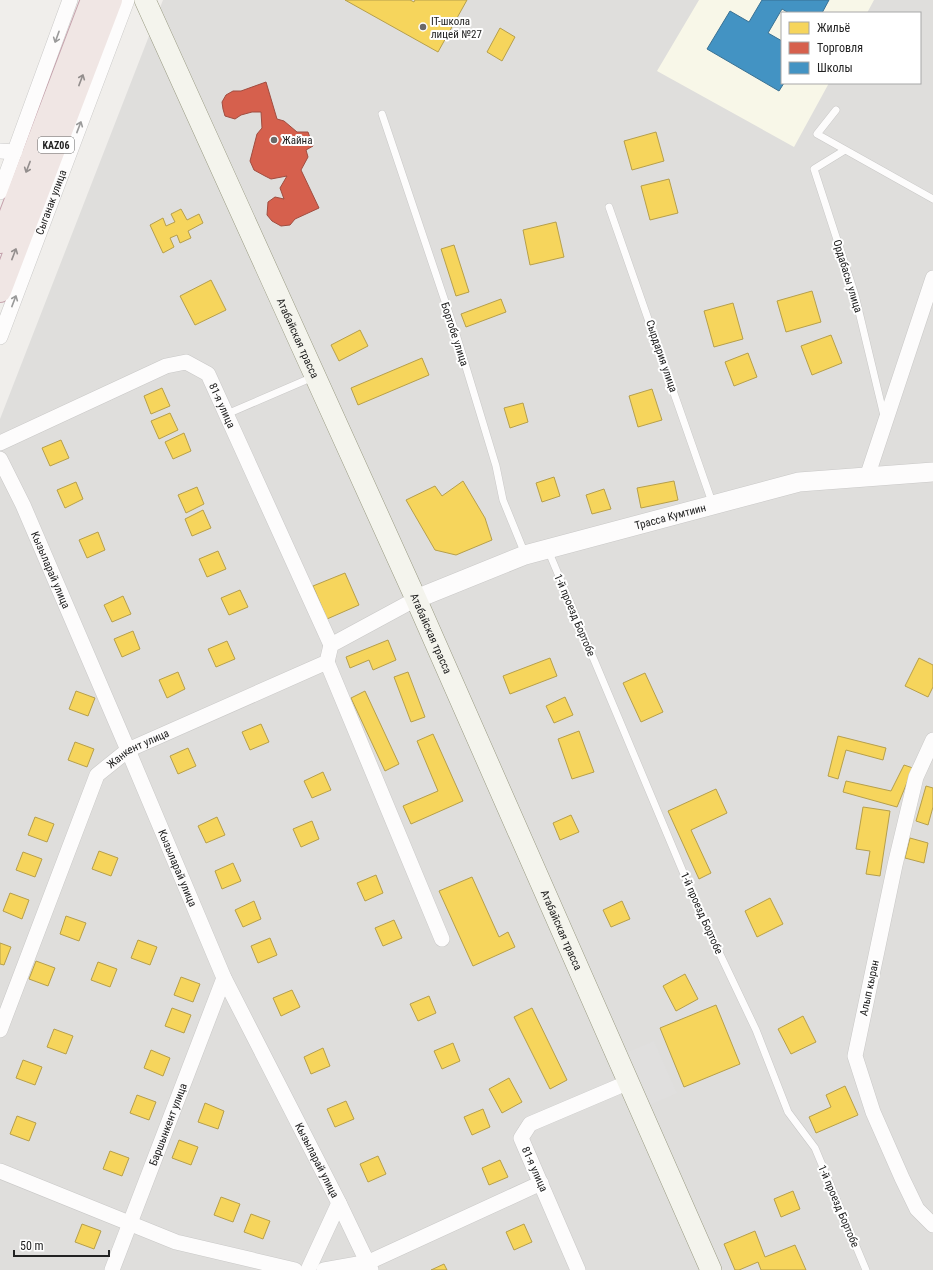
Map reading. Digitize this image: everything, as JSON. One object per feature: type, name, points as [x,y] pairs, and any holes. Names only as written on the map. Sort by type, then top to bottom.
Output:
[{"type":"highway","name":"KАZ06","points":[[0,242],[92,0]]},
{"type":"highway","name":"KАZ06","points":[[0,290],[111,0]]},
{"type":"main road","name":"Атабайская трасса","points":[[145,0],[416,599],[711,1270]]},
{"type":"street","points":[[0,192],[16,152],[70,0]]},
{"type":"street","name":"Сыганак улица","points":[[0,337],[127,0]]},
{"type":"street","points":[[0,151],[16,152]]},
{"type":"street","points":[[867,477],[933,278]]},
{"type":"street","name":"81-я улица","points":[[0,443],[166,366],[186,362],[208,374],[331,645]]},
{"type":"street","name":"Кызыларай улица","points":[[0,459],[23,506],[224,978],[370,1266]]},
{"type":"street","name":"Трасса Кумтиин","points":[[416,599],[525,555],[799,482],[933,472]]},
{"type":"street","points":[[416,599],[331,645],[326,662],[442,940]]},
{"type":"street","name":"Жанкент улица","points":[[0,1030],[97,775],[128,750],[326,662]]},
{"type":"street","name":"Алып кыран","points":[[933,740],[916,777],[894,872],[855,1056],[873,1112],[902,1178],[917,1209],[933,1225]]},
{"type":"street","name":"Баршынкент улица","points":[[112,1270],[224,978]]},
{"type":"street","name":"81-я улица","points":[[578,1270],[521,1138],[530,1124],[628,1082]]},
{"type":"street","points":[[0,1171],[176,1242],[295,1270]]},
{"type":"street","points":[[324,1270],[370,1266],[541,1183]]},
{"type":"street","points":[[308,1270],[339,1203]]},
{"type":"lane","points":[[836,110],[817,134],[933,199]]},
{"type":"lane","name":"Бортобе улица","points":[[382,114],[458,342],[496,466],[503,500],[525,555]]},
{"type":"lane","name":"Ордабасы улица","points":[[846,150],[814,169],[855,294],[886,420]]},
{"type":"lane","name":"Сырдария улица","points":[[609,207],[713,505]]},
{"type":"lane","points":[[227,414],[315,376]]},
{"type":"lane","name":"1-й проезд Бортобе","points":[[548,550],[699,910],[756,1030],[788,1112],[814,1148],[866,1270]]},
{"type":"shaded area","points":[[163,0],[933,0],[933,1270],[0,1270],[0,419]]},
{"type":"shaded area","points":[[699,0],[874,0],[868,12],[781,12],[781,84],[828,84],[794,147],[657,71]]},
{"type":"shaded area","points":[[654,1041],[677,1093],[647,1106],[624,1054]]},
{"type":"building: Жильё","name":"IT-школа лицей №27","points":[[345,0],[410,0],[414,2],[415,0],[467,0],[438,52]]},
{"type":"building: Жильё","points":[[500,28],[515,37],[502,61],[487,52]]},
{"type":"building: Жильё","points":[[656,132],[664,161],[632,170],[624,141]]},
{"type":"building: Жильё","points":[[669,179],[678,213],[650,220],[641,186]]},
{"type":"building: Жильё","points":[[181,209],[187,220],[199,214],[203,223],[188,231],[191,238],[180,243],[177,235],[170,238],[174,247],[163,253],[150,225],[163,218],[166,226],[175,222],[171,214]]},
{"type":"building: Жильё","points":[[556,222],[564,257],[530,265],[523,230]]},
{"type":"building: Жильё","points":[[454,245],[469,292],[456,296],[441,249]]},
{"type":"building: Жильё","points":[[211,280],[226,310],[195,325],[180,296]]},
{"type":"building: Жильё","points":[[812,291],[821,322],[786,332],[777,301]]},
{"type":"building: Жильё","points":[[501,299],[506,312],[466,327],[461,314]]},
{"type":"building: Жильё","points":[[733,303],[743,339],[714,347],[704,311]]},
{"type":"building: Жильё","points":[[360,330],[368,346],[339,361],[331,345]]},
{"type":"building: Жильё","points":[[831,335],[842,363],[812,375],[801,346]]},
{"type":"building: Жильё","points":[[748,353],[757,377],[734,386],[725,362]]},
{"type":"building: Жильё","points":[[422,358],[429,375],[358,405],[351,388]]},
{"type":"building: Жильё","points":[[162,388],[170,406],[151,414],[144,396]]},
{"type":"building: Жильё","points":[[652,389],[662,420],[638,427],[629,396]]},
{"type":"building: Жильё","points":[[523,403],[528,422],[510,428],[504,408]]},
{"type":"building: Жильё","points":[[170,413],[178,430],[159,439],[151,421]]},
{"type":"building: Жильё","points":[[184,433],[191,451],[173,459],[165,442]]},
{"type":"building: Жильё","points":[[61,440],[69,458],[50,466],[42,448]]},
{"type":"building: Жильё","points":[[554,477],[560,496],[542,502],[536,483]]},
{"type":"building: Жильё","points":[[463,481],[485,518],[492,540],[456,555],[435,550],[406,500],[435,486],[442,496]]},
{"type":"building: Жильё","points":[[674,481],[678,500],[641,508],[637,488]]},
{"type":"building: Жильё","points":[[76,482],[83,499],[65,508],[57,490]]},
{"type":"building: Жильё","points":[[197,487],[204,504],[186,513],[178,495]]},
{"type":"building: Жильё","points":[[604,489],[611,509],[592,514],[586,495]]},
{"type":"building: Жильё","points":[[203,510],[211,528],[192,536],[185,519]]},
{"type":"building: Жильё","points":[[98,532],[105,550],[87,558],[79,540]]},
{"type":"building: Жильё","points":[[218,551],[226,569],[207,577],[199,559]]},
{"type":"building: Жильё","points":[[345,573],[359,605],[327,619],[313,586]]},
{"type":"building: Жильё","points":[[240,590],[248,607],[229,615],[221,598]]},
{"type":"building: Жильё","points":[[123,596],[131,614],[112,622],[104,605]]},
{"type":"building: Жильё","points":[[133,631],[140,649],[122,657],[114,639]]},
{"type":"building: Жильё","points":[[388,640],[396,660],[373,670],[369,660],[350,668],[346,657]]},
{"type":"building: Жильё","points":[[227,641],[235,659],[216,667],[208,649]]},
{"type":"building: Жильё","points":[[550,658],[557,676],[510,694],[503,676]]},
{"type":"building: Жильё","points":[[919,658],[933,665],[933,687],[928,697],[905,686]]},
{"type":"building: Жильё","points":[[178,672],[185,689],[167,698],[159,680]]},
{"type":"building: Жильё","points":[[408,672],[425,717],[411,722],[394,677]]},
{"type":"building: Жильё","points":[[645,673],[663,712],[641,722],[623,683]]},
{"type":"building: Жильё","points":[[76,691],[95,698],[88,716],[69,709]]},
{"type":"building: Жильё","points":[[365,691],[399,764],[385,771],[351,698]]},
{"type":"building: Жильё","points":[[565,697],[573,715],[554,723],[546,706]]},
{"type":"building: Жильё","points":[[261,724],[269,742],[250,750],[242,732]]},
{"type":"building: Жильё","points":[[579,731],[594,772],[572,779],[558,739]]},
{"type":"building: Жильё","points":[[433,734],[463,801],[411,824],[403,806],[438,791],[417,741]]},
{"type":"building: Жильё","points":[[838,736],[886,748],[883,760],[846,750],[838,779],[828,776]]},
{"type":"building: Жильё","points":[[75,742],[94,749],[87,767],[68,760]]},
{"type":"building: Жильё","points":[[188,748],[196,766],[178,774],[170,756]]},
{"type":"building: Жильё","points":[[904,765],[913,768],[897,807],[843,792],[846,781],[891,791]]},
{"type":"building: Жильё","points":[[323,772],[331,790],[312,798],[304,781]]},
{"type":"building: Жильё","points":[[926,786],[933,788],[933,807],[928,825],[916,821]]},
{"type":"building: Жильё","points":[[716,789],[727,813],[691,830],[711,873],[699,879],[668,811]]},
{"type":"building: Жильё","points":[[863,807],[890,811],[880,876],[866,874],[870,851],[856,849]]},
{"type":"building: Жильё","points":[[571,815],[579,832],[560,840],[553,823]]},
{"type":"building: Жильё","points":[[35,817],[54,824],[47,842],[28,835]]},
{"type":"building: Жильё","points":[[217,817],[225,835],[206,843],[198,826]]},
{"type":"building: Жильё","points":[[312,821],[319,839],[301,847],[293,829]]},
{"type":"building: Жильё","points":[[910,838],[928,843],[924,863],[905,858]]},
{"type":"building: Жильё","points":[[99,851],[118,858],[111,876],[92,869]]},
{"type":"building: Жильё","points":[[23,852],[42,859],[35,877],[16,870]]},
{"type":"building: Жильё","points":[[233,863],[241,881],[222,889],[215,871]]},
{"type":"building: Жильё","points":[[376,875],[383,893],[365,901],[357,883]]},
{"type":"building: Жильё","points":[[472,877],[499,937],[508,932],[515,947],[473,966],[439,891]]},
{"type":"building: Жильё","points":[[10,893],[29,900],[22,919],[3,911]]},
{"type":"building: Жильё","points":[[770,898],[783,924],[757,937],[745,911]]},
{"type":"building: Жильё","points":[[254,901],[261,919],[243,927],[235,910]]},
{"type":"building: Жильё","points":[[622,901],[630,919],[611,927],[603,910]]},
{"type":"building: Жильё","points":[[66,916],[86,923],[79,941],[60,934]]},
{"type":"building: Жильё","points":[[394,920],[402,938],[383,946],[375,928]]},
{"type":"building: Жильё","points":[[270,938],[277,955],[258,963],[251,946]]},
{"type":"building: Жильё","points":[[138,940],[157,947],[150,965],[131,958]]},
{"type":"building: Жильё","points":[[0,943],[11,947],[4,965],[0,964]]},
{"type":"building: Жильё","points":[[36,961],[55,968],[48,986],[29,979]]},
{"type":"building: Жильё","points":[[98,962],[117,969],[110,987],[91,980]]},
{"type":"building: Жильё","points":[[685,974],[698,999],[676,1011],[663,986]]},
{"type":"building: Жильё","points":[[181,977],[200,984],[193,1002],[174,995]]},
{"type":"building: Жильё","points":[[292,990],[300,1007],[281,1016],[273,998]]},
{"type":"building: Жильё","points":[[429,996],[436,1013],[418,1021],[410,1004]]},
{"type":"building: Жильё","points":[[716,1005],[740,1064],[684,1087],[660,1028]]},
{"type":"building: Жильё","points":[[172,1008],[191,1015],[184,1033],[165,1026]]},
{"type":"building: Жильё","points":[[532,1008],[567,1080],[550,1089],[514,1017]]},
{"type":"building: Жильё","points":[[803,1016],[816,1042],[791,1054],[778,1029]]},
{"type":"building: Жильё","points":[[54,1029],[73,1036],[66,1054],[47,1047]]},
{"type":"building: Жильё","points":[[453,1043],[460,1061],[442,1069],[434,1051]]},
{"type":"building: Жильё","points":[[323,1048],[330,1066],[311,1074],[304,1057]]},
{"type":"building: Жильё","points":[[151,1050],[170,1058],[163,1076],[144,1068]]},
{"type":"building: Жильё","points":[[23,1060],[42,1067],[35,1085],[16,1078]]},
{"type":"building: Жильё","points":[[509,1078],[522,1102],[502,1113],[489,1089]]},
{"type":"building: Жильё","points":[[845,1086],[858,1115],[816,1133],[809,1117],[831,1107],[826,1095]]},
{"type":"building: Жильё","points":[[137,1095],[156,1102],[149,1120],[130,1113]]},
{"type":"building: Жильё","points":[[346,1101],[354,1119],[335,1127],[327,1109]]},
{"type":"building: Жильё","points":[[205,1103],[224,1111],[218,1129],[198,1122]]},
{"type":"building: Жильё","points":[[483,1109],[490,1127],[472,1135],[464,1117]]},
{"type":"building: Жильё","points":[[17,1116],[36,1123],[29,1141],[10,1134]]},
{"type":"building: Жильё","points":[[179,1140],[198,1147],[191,1165],[172,1158]]},
{"type":"building: Жильё","points":[[110,1151],[129,1158],[122,1176],[103,1169]]},
{"type":"building: Жильё","points":[[378,1156],[386,1174],[368,1182],[360,1164]]},
{"type":"building: Жильё","points":[[500,1160],[508,1177],[489,1185],[482,1168]]},
{"type":"building: Жильё","points":[[793,1191],[800,1209],[781,1217],[774,1199]]},
{"type":"building: Жильё","points":[[221,1197],[240,1204],[233,1222],[214,1215]]},
{"type":"building: Жильё","points":[[251,1214],[270,1221],[263,1239],[244,1232]]},
{"type":"building: Жильё","points":[[82,1224],[101,1231],[94,1249],[75,1242]]},
{"type":"building: Жильё","points":[[524,1224],[532,1242],[514,1250],[506,1232]]},
{"type":"building: Жильё","points":[[755,1231],[765,1257],[795,1245],[806,1270],[761,1270],[758,1262],[739,1270],[735,1270],[724,1244]]},
{"type":"building: Жильё","points":[[444,1264],[447,1270],[431,1270]]},
{"type":"building: Торговля","points":[[266,82],[277,119],[284,121],[297,132],[308,132],[313,146],[306,150],[308,157],[301,170],[319,208],[295,219],[290,225],[281,226],[272,221],[267,215],[268,202],[275,197],[284,199],[280,188],[287,176],[271,179],[254,170],[250,161],[257,134],[262,128],[261,112],[252,112],[241,115],[235,119],[225,116],[223,109],[222,102],[226,95],[233,91],[241,91]]},
{"type":"building: Школы","points":[[762,0],[829,0],[823,12],[787,12],[782,9],[768,33],[781,40],[781,84],[783,84],[779,91],[707,49],[730,11],[749,22]]},
{"type":"place","name":"IT-школа лицей №27","points":[[423,27]]},
{"type":"place","name":"Жайна","points":[[274,140]]}]
